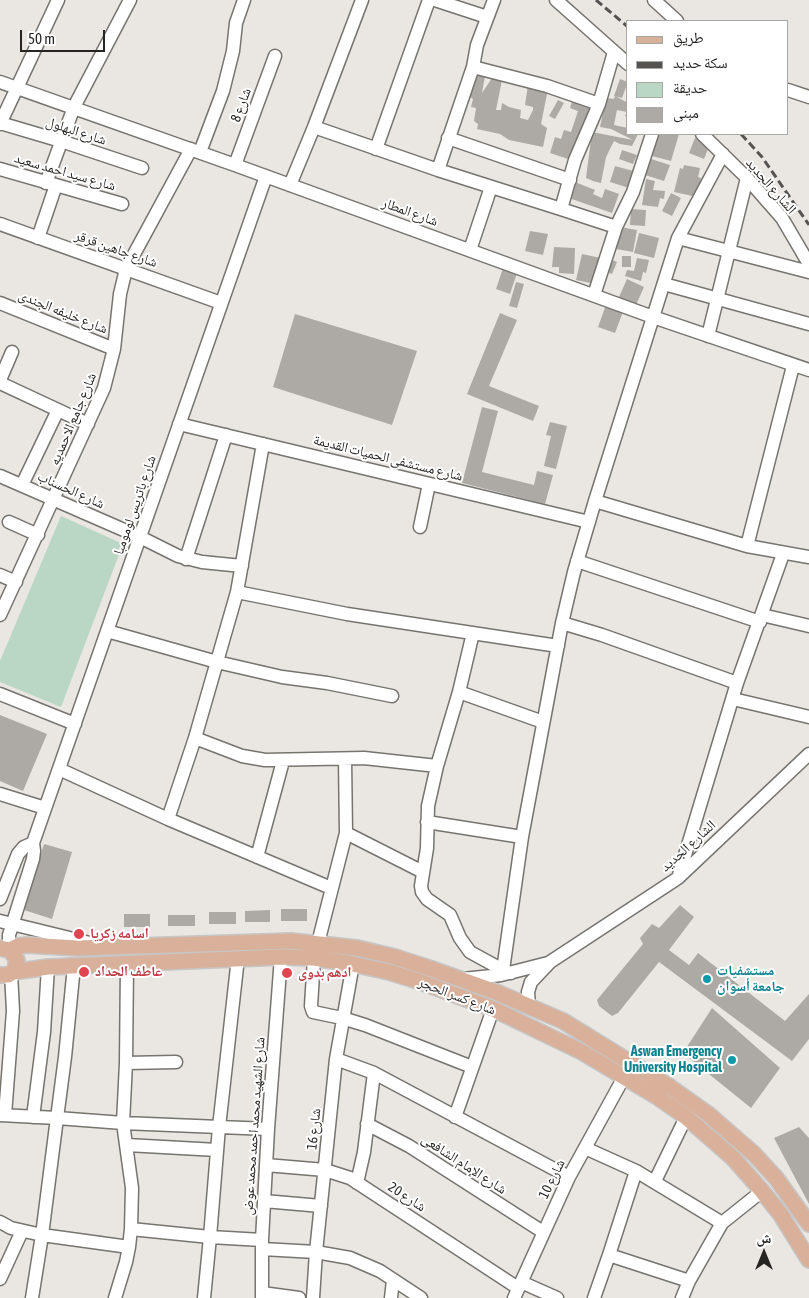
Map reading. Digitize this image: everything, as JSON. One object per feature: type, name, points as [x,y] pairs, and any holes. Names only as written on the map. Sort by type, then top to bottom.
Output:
[{"type":"main road","name":"شارع كسر الحجر","points":[[6,949],[27,945],[62,948],[264,941],[318,943],[357,948],[395,957],[463,979],[563,1021],[670,1087],[708,1114],[754,1154],[776,1178],[809,1224]]},
{"type":"main road","points":[[6,949],[14,953],[17,964],[6,975]]},
{"type":"main road","name":"شارع كسر الحجر","points":[[6,975],[48,967],[281,957],[314,958],[353,964],[424,982],[493,1009],[582,1052],[656,1096],[686,1118],[733,1158],[762,1190],[781,1215],[809,1260]]},
{"type":"street","points":[[0,124],[58,0]]},
{"type":"street","points":[[38,238],[61,141],[74,108],[128,3],[114,0]]},
{"type":"street","name":"شارع جامع الاحمديه","points":[[0,615],[104,388],[114,349],[120,294],[132,254],[196,150],[223,91],[233,51],[236,23],[244,0]]},
{"type":"street","points":[[290,185],[362,0]]},
{"type":"street","points":[[376,149],[435,0],[487,17]]},
{"type":"street","points":[[438,170],[473,67],[477,45],[494,0]]},
{"type":"street","points":[[556,0],[626,62]]},
{"type":"street","points":[[654,0],[677,20]]},
{"type":"street","points":[[561,209],[575,160],[599,104],[614,52]]},
{"type":"street","name":"شارع 8","points":[[235,165],[275,56]]},
{"type":"street","points":[[473,67],[547,86],[599,104]]},
{"type":"street","name":"شارع المطار","points":[[0,82],[196,150],[653,317],[809,370]]},
{"type":"street","points":[[789,90],[809,97]]},
{"type":"street","name":"شارع البهلول","points":[[0,124],[61,141],[142,168]]},
{"type":"street","points":[[314,127],[438,170],[616,226]]},
{"type":"street","points":[[594,295],[616,226],[633,192],[652,135]]},
{"type":"street","name":"الشارع الجديد","points":[[703,135],[747,178],[782,218],[809,264]]},
{"type":"street","points":[[448,138],[570,180]]},
{"type":"street","points":[[473,633],[428,806],[427,848],[421,886],[422,892],[427,899],[450,915],[464,945],[470,952],[507,971],[522,837],[562,623],[577,561],[678,238],[723,154]]},
{"type":"street","name":"شارع سيد احمد سعيد","points":[[0,169],[122,204]]},
{"type":"street","name":"شارع باتريس لومومبا","points":[[6,949],[9,935],[6,923],[33,859],[33,843],[266,176]]},
{"type":"street","points":[[708,336],[747,178]]},
{"type":"street","points":[[470,250],[491,187]]},
{"type":"street","name":"شارع جاهين قرقر","points":[[0,224],[222,303]]},
{"type":"street","points":[[678,238],[809,272]]},
{"type":"street","points":[[664,284],[809,324]]},
{"type":"street","name":"شارع خليفه الجندى","points":[[0,303],[114,349]]},
{"type":"street","points":[[12,352],[0,381],[88,424]]},
{"type":"street","points":[[747,546],[793,366]]},
{"type":"street","points":[[22,485],[58,410]]},
{"type":"street","name":"شارع مستشفى الحميات القديمة","points":[[179,424],[589,522]]},
{"type":"street","points":[[186,559],[226,435]]},
{"type":"street","points":[[168,819],[237,592],[263,444]]},
{"type":"street","name":"شارع الحسناب","points":[[0,476],[186,559],[242,566]]},
{"type":"street","points":[[420,527],[429,484]]},
{"type":"street","points":[[595,501],[747,546],[783,554],[809,557]]},
{"type":"street","points":[[9,522],[38,535]]},
{"type":"street","points":[[678,878],[732,699],[783,554]]},
{"type":"street","points":[[577,561],[761,618],[809,626]]},
{"type":"street","points":[[0,575],[16,582]]},
{"type":"street","points":[[237,592],[347,614],[558,646]]},
{"type":"street","points":[[562,623],[602,635],[737,684]]},
{"type":"street","points":[[107,631],[217,662],[282,677],[328,683],[392,696]]},
{"type":"street","points":[[459,692],[544,722]]},
{"type":"street","points":[[0,694],[75,724]]},
{"type":"street","points":[[732,699],[809,717]]},
{"type":"street","points":[[194,738],[242,756],[265,760],[364,758],[437,766]]},
{"type":"street","name":"الشارع الجديد","points":[[529,1007],[528,992],[531,982],[550,962],[678,878],[809,754]]},
{"type":"street","points":[[318,943],[346,833],[345,759]]},
{"type":"street","points":[[256,857],[283,761]]},
{"type":"street","points":[[59,769],[168,819],[331,888]]},
{"type":"street","points":[[0,794],[45,808]]},
{"type":"street","points":[[427,822],[522,837]]},
{"type":"street","points":[[346,833],[423,872]]},
{"type":"street","name":"شارع باتريس لومومبا","points":[[0,899],[18,854],[24,847],[33,843]]},
{"type":"street","points":[[6,923],[104,947]]},
{"type":"street","name":"شارع الشهيد محمد احمد محمد عوض","points":[[262,1296],[262,1245],[268,1129],[281,957]]},
{"type":"street","points":[[204,1298],[219,1127],[238,958]]},
{"type":"street","points":[[314,958],[311,1006],[313,1012],[365,1025],[472,1067]]},
{"type":"street","name":"الشارع الجديد","points":[[463,979],[550,962]]},
{"type":"street","points":[[115,1298],[129,1247],[131,1229],[132,1188],[123,1123],[127,964]]},
{"type":"street","name":"شارع 16","points":[[314,1298],[316,1252],[336,1059],[353,964]]},
{"type":"street","points":[[32,1298],[65,1058],[74,966]]},
{"type":"street","points":[[33,1117],[44,1032],[48,967]]},
{"type":"street","points":[[6,975],[13,1012],[2,1115],[123,1123],[268,1129]]},
{"type":"street","points":[[455,1117],[493,1009]]},
{"type":"street","points":[[336,1059],[374,1073],[569,1177]]},
{"type":"street","points":[[126,1063],[176,1062]]},
{"type":"street","points":[[357,1183],[374,1073]]},
{"type":"street","name":"شارع 10","points":[[518,1290],[569,1177],[624,1077]]},
{"type":"street","points":[[655,1182],[686,1118]]},
{"type":"street","name":"شارع الإمام الشافعى","points":[[367,1124],[409,1146],[544,1232]]},
{"type":"street","points":[[127,1145],[217,1150]]},
{"type":"street","points":[[586,1148],[636,1171],[722,1223]]},
{"type":"street","name":"شارع 20","points":[[266,1165],[325,1170],[341,1174],[518,1290],[557,1298]]},
{"type":"street","points":[[594,1298],[636,1171]]},
{"type":"street","points":[[682,1298],[688,1281],[722,1223],[762,1190]]},
{"type":"street","points":[[264,1201],[321,1206]]},
{"type":"street","points":[[0,1222],[22,1231],[42,1235],[129,1247]]},
{"type":"street","points":[[131,1229],[210,1237],[350,1258],[365,1264],[421,1298]]},
{"type":"street","points":[[0,1279],[22,1231]]},
{"type":"street","points":[[609,1255],[688,1281]]},
{"type":"street","points":[[391,1298],[393,1280]]},
{"type":"street","points":[[262,1296],[299,1298]]},
{"type":"green space","points":[[61,516],[123,544],[61,707],[0,682],[0,661]]},
{"type":"building","points":[[475,74],[485,76],[482,93],[492,78],[502,80],[496,110],[501,110],[502,103],[521,110],[520,118],[528,120],[533,107],[525,105],[528,85],[548,89],[541,124],[547,128],[543,147],[509,140],[500,134],[477,129],[478,124],[474,121],[476,108],[471,107],[473,99],[470,97]]},
{"type":"building","points":[[620,79],[626,81],[622,98],[614,96]]},
{"type":"building","points":[[615,96],[626,102],[626,112],[617,110],[614,125],[626,128],[626,135],[638,135],[632,146],[614,141],[606,157],[601,183],[586,178],[592,132],[633,140],[611,129],[600,127],[606,98],[614,99]]},
{"type":"building","points":[[573,98],[595,106],[587,131],[581,129],[571,160],[550,153],[555,137],[561,139],[564,130],[571,132],[578,111],[570,108]]},
{"type":"building","points":[[558,100],[564,103],[555,119],[549,116]]},
{"type":"building","points":[[656,135],[679,135],[671,161],[652,156],[655,146],[653,145]]},
{"type":"building","points":[[695,138],[710,144],[704,159],[689,153]]},
{"type":"building","points":[[622,150],[637,155],[633,164],[619,159]]},
{"type":"building","points":[[651,159],[670,165],[664,181],[645,175]]},
{"type":"building","points":[[684,165],[700,168],[698,177],[701,178],[697,197],[674,192],[680,168],[683,169]]},
{"type":"building","points":[[615,166],[637,172],[632,189],[610,182]]},
{"type":"building","points":[[646,179],[655,181],[653,190],[665,191],[664,199],[660,198],[658,207],[642,205]]},
{"type":"building","points":[[575,182],[595,190],[593,194],[602,198],[605,189],[619,194],[612,213],[569,198]]},
{"type":"building","points":[[671,193],[681,198],[672,216],[662,211]]},
{"type":"building","points":[[631,209],[646,210],[645,226],[630,225]]},
{"type":"building","points":[[620,227],[637,230],[633,252],[616,249]]},
{"type":"building","points":[[530,231],[548,234],[543,255],[525,251]]},
{"type":"building","points":[[639,233],[659,238],[654,258],[634,253]]},
{"type":"building","points":[[554,247],[575,248],[574,274],[559,273],[559,267],[552,267]]},
{"type":"building","points":[[582,254],[601,258],[595,284],[576,280]]},
{"type":"building","points":[[622,256],[631,256],[631,267],[622,267]]},
{"type":"building","points":[[637,258],[649,260],[646,273],[643,272],[641,281],[625,276],[627,270],[634,271]]},
{"type":"building","points":[[610,259],[617,262],[612,274],[606,272]]},
{"type":"building","points":[[504,265],[518,270],[510,294],[496,289]]},
{"type":"building","points":[[627,279],[644,287],[636,305],[619,297]]},
{"type":"building","points":[[516,282],[524,284],[517,308],[509,306]]},
{"type":"building","points":[[607,302],[624,309],[615,333],[598,327]]},
{"type":"building","points":[[500,313],[517,320],[489,386],[539,406],[533,421],[467,394]]},
{"type":"building","points":[[295,314],[417,351],[392,425],[273,387]]},
{"type":"building","points":[[482,407],[498,411],[482,472],[534,485],[537,471],[553,475],[545,504],[462,483]]},
{"type":"building","points":[[550,422],[567,426],[556,469],[544,466],[551,436],[546,435]]},
{"type":"building","points":[[0,715],[47,734],[23,791],[0,781]]},
{"type":"building","points":[[44,844],[72,852],[52,919],[24,910]]},
{"type":"building","name":"مستشفيات جامعة أسوان","points":[[680,905],[694,917],[669,950],[689,965],[698,953],[785,1021],[809,994],[809,1039],[792,1061],[659,962],[618,1013],[612,1016],[599,1006],[597,1000],[643,944],[640,938],[652,924],[659,928]]},
{"type":"building","points":[[281,909],[307,909],[307,921],[281,921]]},
{"type":"building","points":[[270,910],[270,922],[245,922],[245,911]]},
{"type":"building","points":[[209,912],[236,912],[236,924],[209,924]]},
{"type":"building","points":[[124,914],[150,914],[150,927],[124,927]]},
{"type":"building","points":[[168,915],[195,915],[195,926],[168,926]]},
{"type":"building","name":"Aswan Emergency University Hospital","points":[[712,1008],[780,1068],[751,1108],[683,1053]]},
{"type":"building","points":[[799,1127],[809,1138],[809,1204],[774,1138]]},
{"type":"railway","points":[[596,0],[626,25]]},
{"type":"railway","points":[[742,135],[762,157],[809,225]]},
{"type":"place","name":"اسامه زكريا","points":[[79,934]]},
{"type":"place","name":"عاطف الحداد","points":[[84,972]]},
{"type":"place","name":"ادهم بدوى","points":[[287,973]]},
{"type":"place","name":"مستشفيات جامعة أسوان","points":[[707,979]]},
{"type":"place","name":"Aswan Emergency University Hospital","points":[[732,1060]]}]
